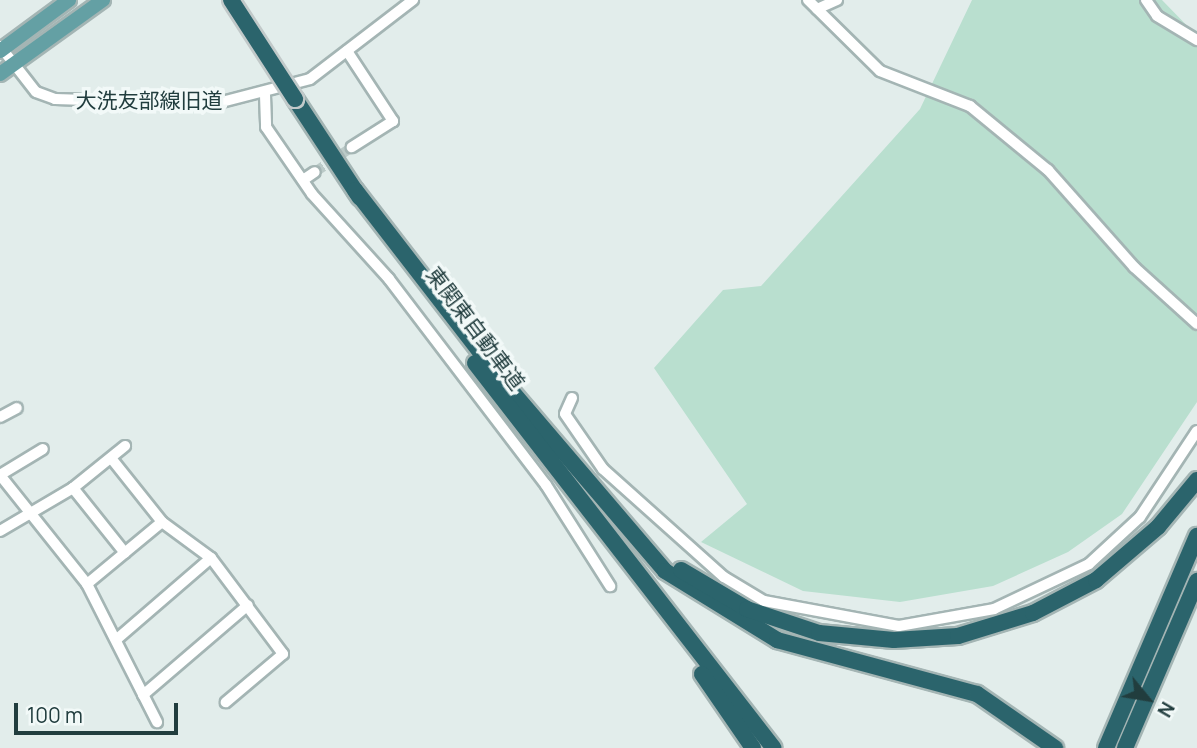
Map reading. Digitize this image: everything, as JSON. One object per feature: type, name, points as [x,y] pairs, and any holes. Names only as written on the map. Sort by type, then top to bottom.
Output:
[{"type":"highway","name":"東関東自動車道","points":[[231,0],[355,190],[576,480]]},
{"type":"highway","points":[[576,480],[655,550],[727,599],[799,629],[894,640],[983,630],[1067,597],[1129,555],[1197,480]]},
{"type":"highway","points":[[576,480],[753,748]]},
{"type":"highway","points":[[576,480],[774,748]]},
{"type":"highway","points":[[576,480],[652,559],[732,617],[806,650],[977,694],[1055,748]]},
{"type":"highway","points":[[1105,748],[1197,536]]},
{"type":"highway","points":[[1125,748],[1197,581]]},
{"type":"main road","points":[[1,49],[69,0]]},
{"type":"main road","points":[[0,74],[103,0]]},
{"type":"street","name":"大洗友部線旧道","points":[[1,49],[36,92],[55,99],[214,104],[265,95],[310,79],[413,0]]},
{"type":"street","points":[[808,0],[880,71],[970,106],[1048,170],[1134,267],[1197,324]]},
{"type":"street","points":[[817,9],[837,0]]},
{"type":"street","points":[[1146,0],[1157,16],[1197,40]]},
{"type":"street","points":[[347,51],[393,121],[352,147]]},
{"type":"street","points":[[265,95],[266,127],[303,180],[388,279],[546,485],[610,586]]},
{"type":"street","points":[[303,180],[315,172]]},
{"type":"street","points":[[572,398],[565,414],[603,469],[724,577],[764,600],[899,626],[993,609],[1089,564],[1140,517],[1197,431]]},
{"type":"street","points":[[0,417],[17,408]]},
{"type":"street","points":[[0,531],[73,488],[125,446]]},
{"type":"street","points":[[43,449],[0,475],[87,584],[157,722]]},
{"type":"street","points":[[111,458],[162,522],[211,558],[284,654],[226,702]]},
{"type":"street","points":[[73,488],[125,553]]},
{"type":"street","points":[[87,584],[162,522]]},
{"type":"street","points":[[117,639],[211,558]]},
{"type":"street","points":[[143,695],[248,605]]},
{"type":"green space","points":[[972,0],[1162,0],[1197,36],[1197,402],[1122,514],[1068,552],[993,586],[900,602],[803,591],[701,542],[747,504],[654,368],[723,290],[761,286],[920,109]]},
{"type":"tunnel","points":[[315,172],[352,147]]}]
